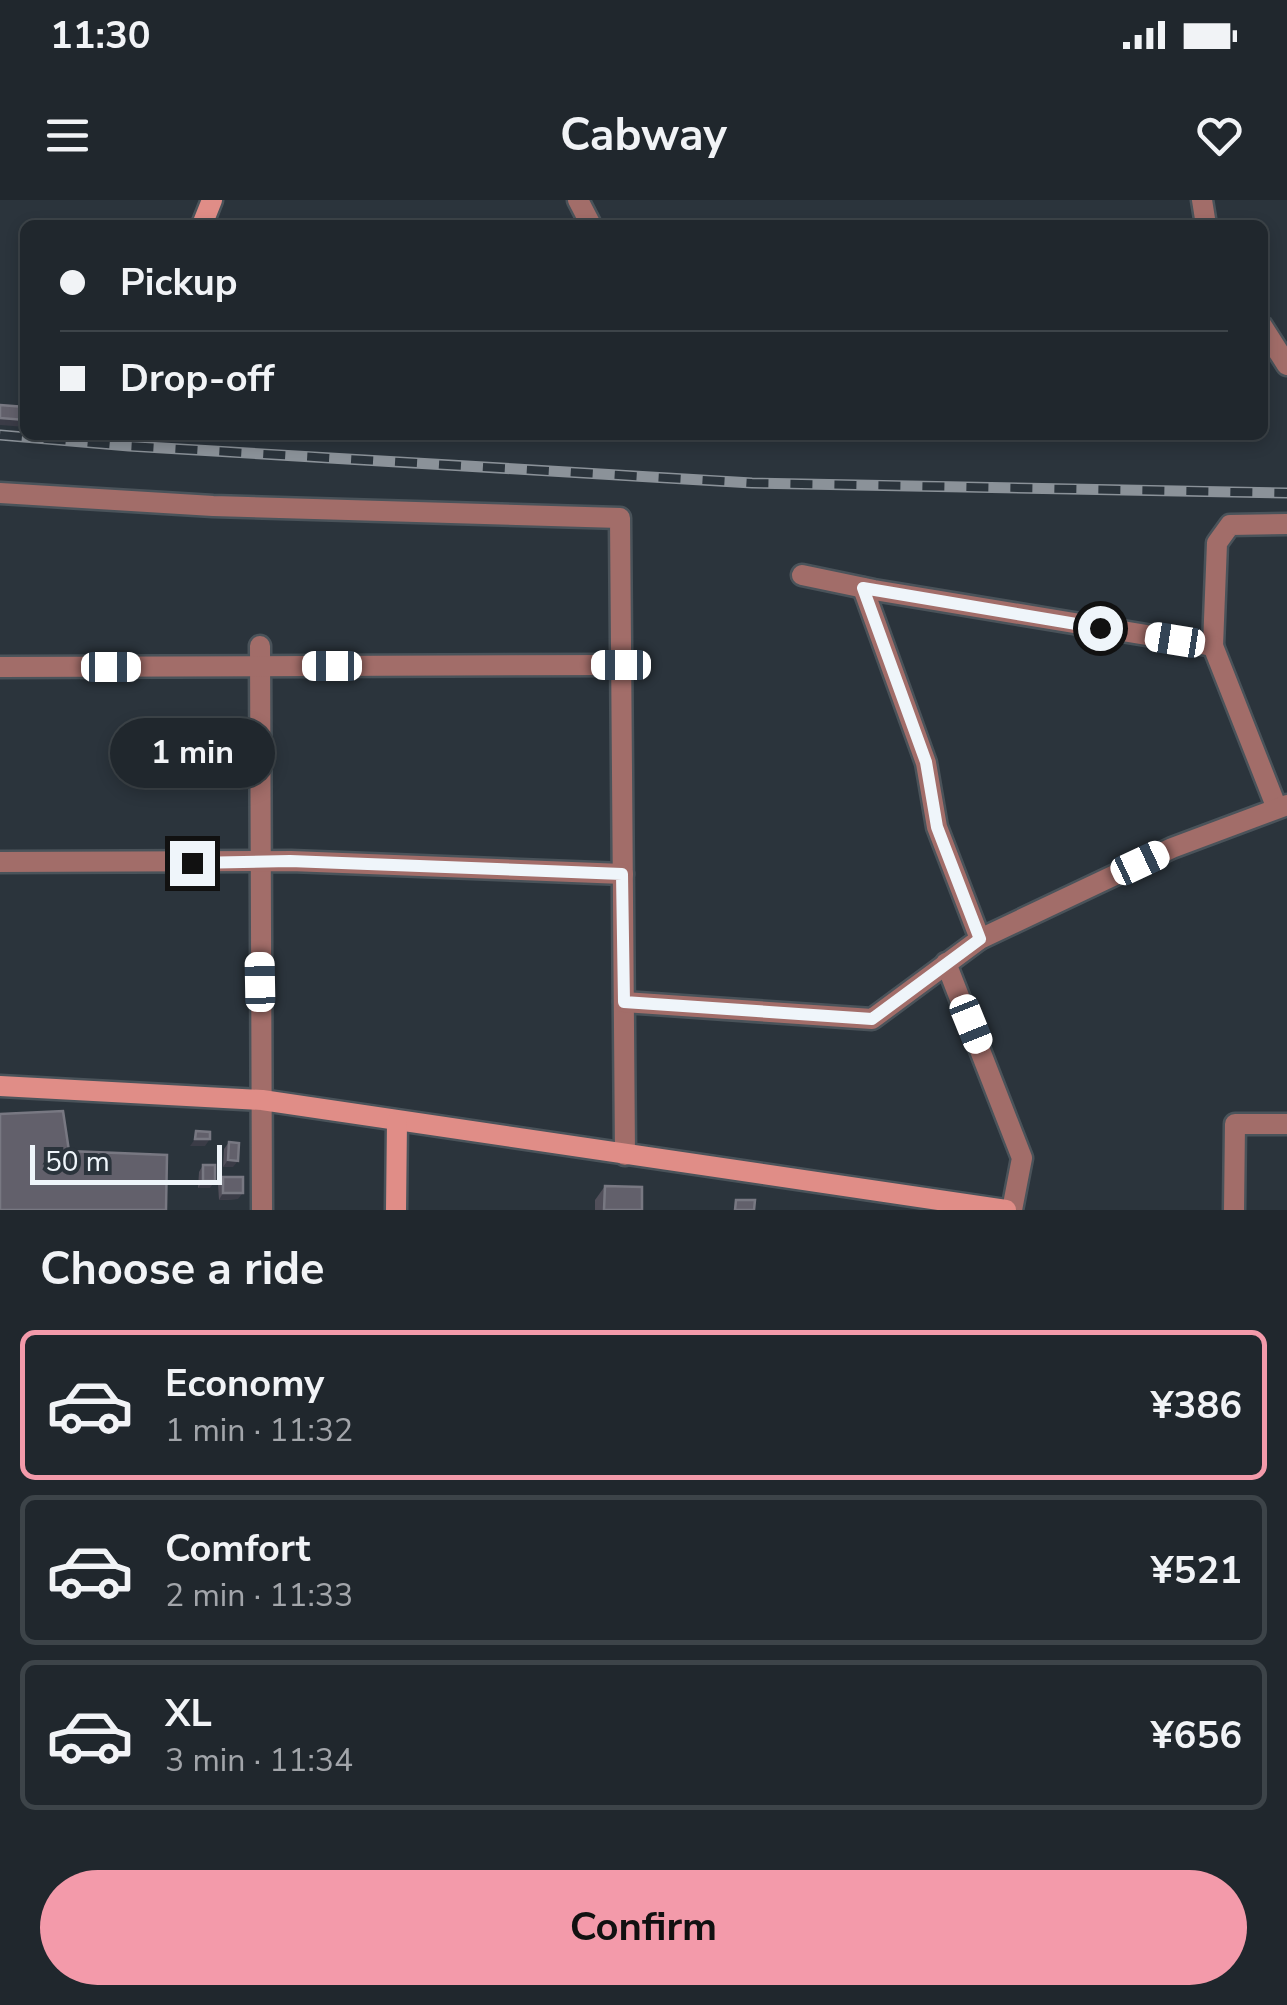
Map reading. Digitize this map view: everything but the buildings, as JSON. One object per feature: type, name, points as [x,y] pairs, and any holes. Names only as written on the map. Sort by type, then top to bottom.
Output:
[{"type":"street","points":[[1268,335],[1287,365]]},
{"type":"street","points":[[0,493],[212,506],[620,518],[625,1154]]},
{"type":"street","points":[[624,1002],[872,1019],[980,939],[1172,848],[1282,806],[1213,646],[1218,543],[1230,525],[1287,524]]},
{"type":"street","points":[[802,575],[1213,646]]},
{"type":"street","points":[[863,588],[926,762],[937,827],[980,939]]},
{"type":"street","points":[[0,668],[260,656],[621,665]]},
{"type":"street","points":[[260,656],[262,1210]]},
{"type":"street","points":[[0,862],[290,861],[622,874]]},
{"type":"street","points":[[0,1086],[262,1100],[1009,1210],[1022,1158],[946,963]]},
{"type":"street","points":[[396,1122],[396,1210]]},
{"type":"street","points":[[1234,1210],[1235,1124],[1287,1124]]},
{"type":"railway","points":[[0,435],[20,437]]},
{"type":"railway","points":[[59,440],[752,483],[1287,493]]},
{"type":"route","points":[[192,863],[290,861],[622,874],[624,1002],[872,1019],[980,939],[937,827],[926,762],[863,588],[1100,628]]}]
